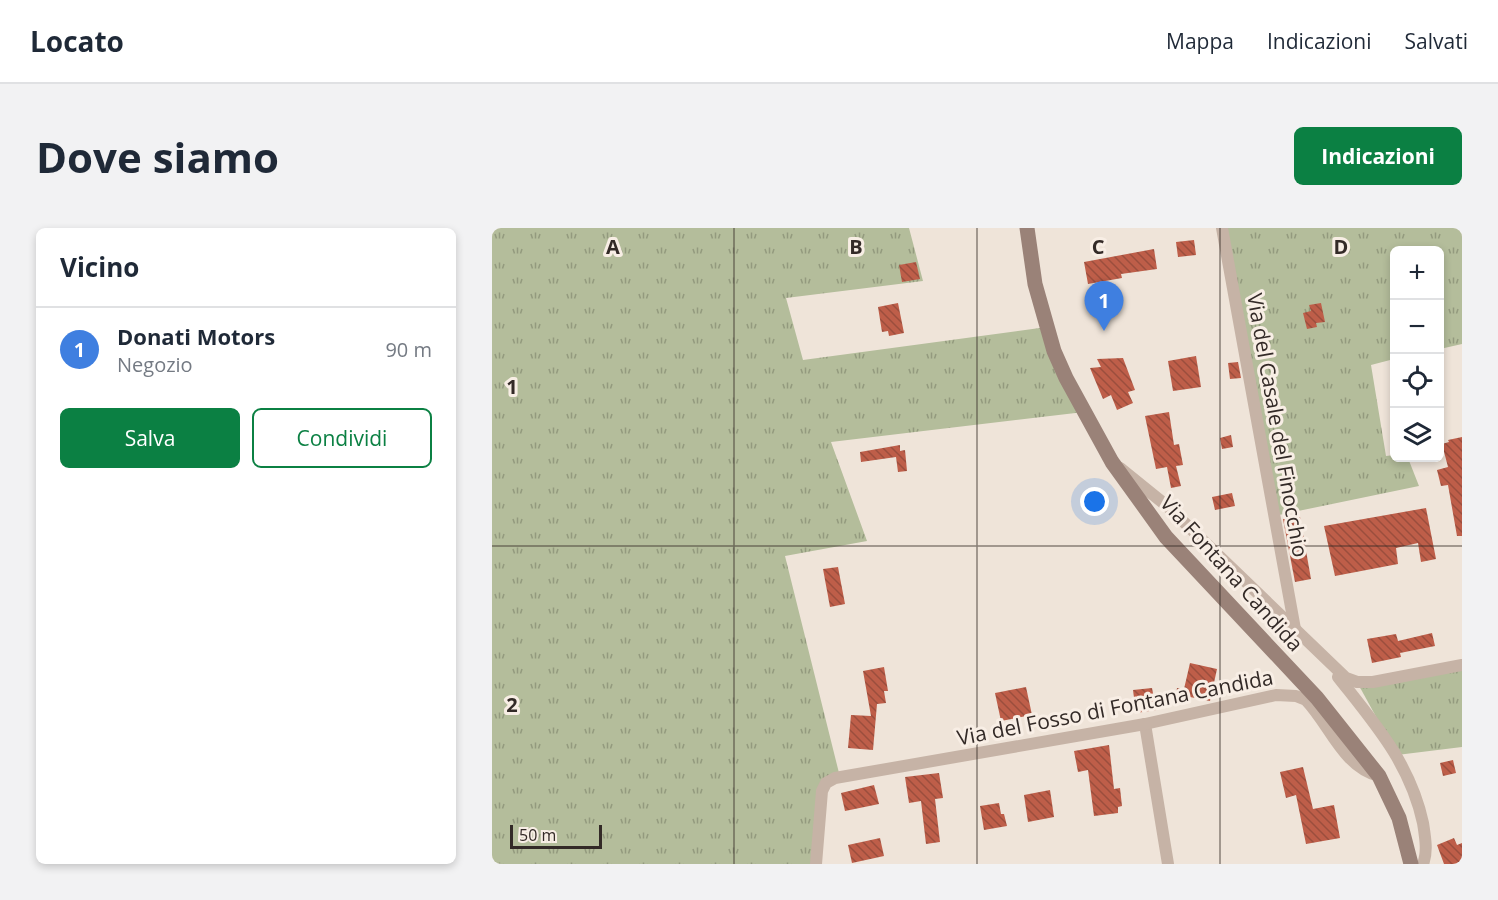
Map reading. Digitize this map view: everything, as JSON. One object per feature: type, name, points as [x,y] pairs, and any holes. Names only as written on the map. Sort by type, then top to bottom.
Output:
[{"type":"main road","name":"Via Fontana Candida","points":[[1027,228],[1035,284],[1057,358],[1079,404],[1112,462],[1172,544],[1317,698],[1379,776],[1399,818],[1411,864]]},
{"type":"street","name":"Via del Casale del Finocchio","points":[[1222,228],[1295,629]]},
{"type":"street","points":[[1112,462],[1167,506],[1295,629],[1320,656],[1382,734],[1406,771],[1418,801],[1426,855],[1423,864]]},
{"type":"street","points":[[1320,656],[1346,678],[1361,683],[1462,665]]},
{"type":"street","name":"Via del Fosso di Fontana Candida","points":[[816,864],[821,796],[826,783],[840,777],[1145,724],[1276,695],[1296,696],[1306,700],[1356,765],[1379,776]]},
{"type":"street","points":[[1145,724],[1168,864]]},
{"type":"green space","points":[[492,228],[909,228],[923,281],[786,298],[803,360],[1047,327],[1084,412],[831,442],[867,541],[785,556],[840,777],[826,783],[816,864],[492,864]]},
{"type":"green space","points":[[1222,228],[1462,228],[1462,344],[1444,348],[1444,246],[1390,246],[1390,360],[1371,365],[1386,456],[1390,456],[1390,462],[1410,462],[1419,486],[1274,516]]},
{"type":"green space","points":[[1462,665],[1462,747],[1397,755],[1357,682]]},
{"type":"building","points":[[1194,240],[1196,255],[1178,257],[1176,242]]},
{"type":"building","points":[[1154,249],[1157,269],[1121,274],[1122,278],[1088,284],[1084,262]]},
{"type":"building","points":[[916,262],[920,279],[902,282],[899,265]]},
{"type":"building","points":[[898,303],[904,333],[889,336],[888,331],[882,332],[878,307]]},
{"type":"building","points":[[1321,303],[1325,322],[1316,323],[1317,327],[1307,329],[1303,313],[1311,311],[1309,305]]},
{"type":"building","points":[[1196,356],[1201,387],[1173,391],[1168,361]]},
{"type":"building","points":[[1123,358],[1135,390],[1128,392],[1133,403],[1117,410],[1111,395],[1103,399],[1090,368],[1101,367],[1097,359]]},
{"type":"building","points":[[1238,362],[1241,378],[1230,379],[1228,363]]},
{"type":"building","points":[[1169,412],[1174,445],[1179,444],[1183,465],[1176,466],[1181,486],[1171,488],[1167,467],[1156,469],[1145,416]]},
{"type":"building","points":[[1231,435],[1233,447],[1222,449],[1220,438]]},
{"type":"building","points":[[1462,437],[1462,536],[1457,536],[1448,485],[1441,486],[1437,470],[1448,467],[1444,443],[1449,442],[1448,440]]},
{"type":"building","points":[[900,445],[900,451],[905,450],[907,471],[898,472],[896,457],[861,462],[860,452]]},
{"type":"building","points":[[1232,493],[1235,506],[1215,510],[1212,497]]},
{"type":"building","points":[[1426,508],[1436,559],[1421,562],[1418,543],[1396,548],[1398,564],[1335,576],[1324,526]]},
{"type":"building","points":[[1300,517],[1311,579],[1295,582],[1283,519]]},
{"type":"building","points":[[838,567],[845,604],[830,607],[823,569]]},
{"type":"building","points":[[1432,633],[1435,646],[1400,653],[1401,657],[1372,663],[1367,639],[1396,634],[1398,641]]},
{"type":"building","points":[[1190,663],[1217,669],[1210,701],[1190,697],[1189,703],[1175,700],[1177,688],[1184,689]]},
{"type":"building","points":[[884,667],[888,691],[884,691],[886,703],[877,704],[873,750],[848,748],[851,715],[871,716],[863,671]]},
{"type":"building","points":[[1026,687],[1032,715],[1001,721],[995,693]]},
{"type":"building","points":[[1152,688],[1156,710],[1136,713],[1133,690]]},
{"type":"building","points":[[1109,745],[1114,789],[1120,788],[1122,806],[1118,807],[1118,813],[1094,816],[1088,770],[1078,772],[1074,751]]},
{"type":"building","points":[[1453,760],[1456,773],[1443,776],[1440,763]]},
{"type":"building","points":[[1303,767],[1313,809],[1334,805],[1340,838],[1306,844],[1296,795],[1286,798],[1280,772]]},
{"type":"building","points":[[939,773],[943,798],[935,799],[940,842],[926,844],[921,801],[909,803],[905,777]]},
{"type":"building","points":[[874,785],[879,804],[845,811],[841,793]]},
{"type":"building","points":[[1050,790],[1054,817],[1028,822],[1024,795]]},
{"type":"building","points":[[999,803],[1007,826],[984,830],[980,806]]},
{"type":"building","points":[[880,838],[884,856],[852,863],[848,845]]},
{"type":"building","points":[[1454,838],[1457,845],[1462,843],[1462,864],[1444,864],[1437,845]]},
{"type":"place","name":"Donati Motors","points":[[1104,331]]}]
